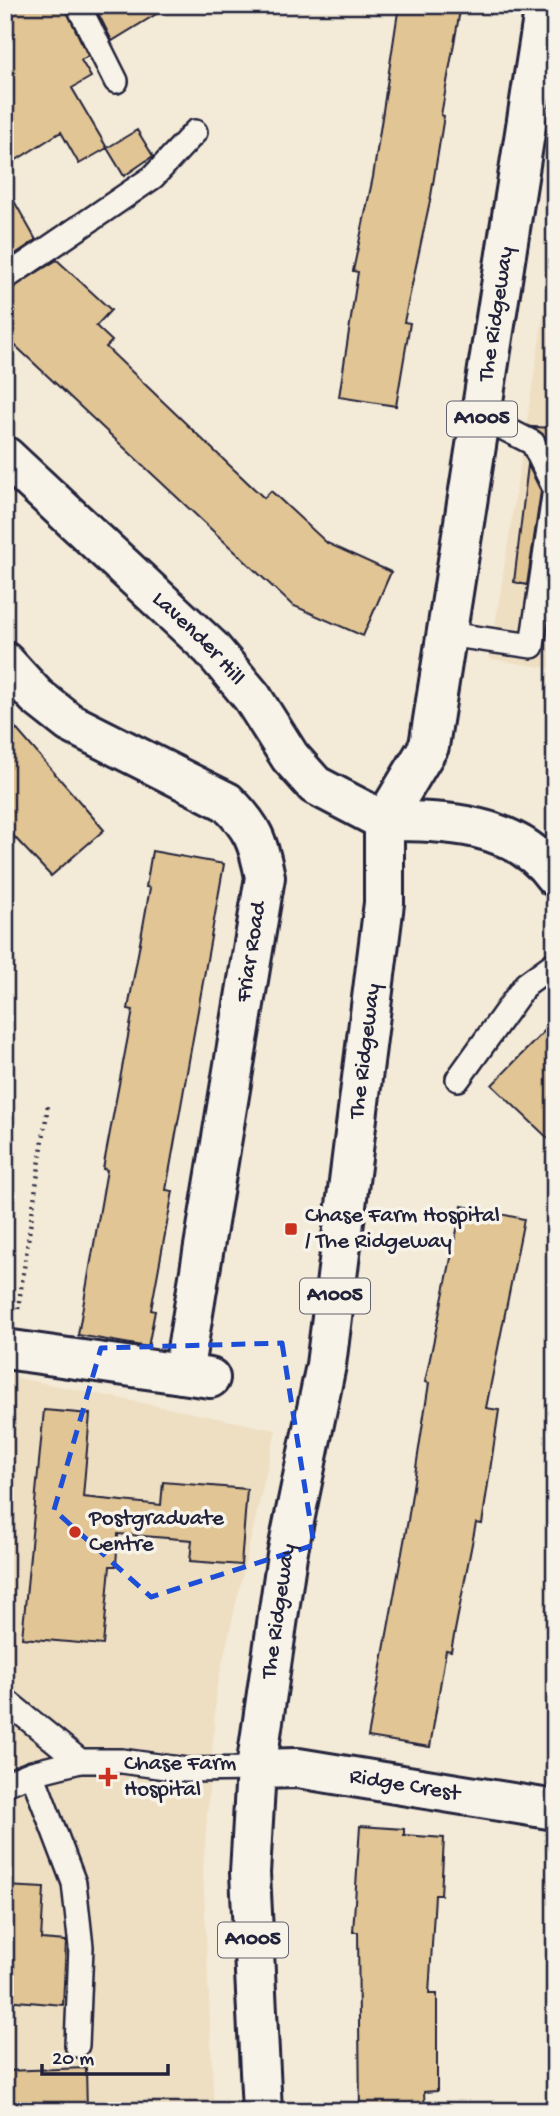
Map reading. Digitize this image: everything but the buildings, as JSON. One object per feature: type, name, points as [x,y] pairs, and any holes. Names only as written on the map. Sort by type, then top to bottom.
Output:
[{"type":"main road","name":"The Ridgeway","points":[[262,2111],[250,1873],[256,1769],[287,1555],[326,1365],[384,903],[384,821],[429,746],[545,5]]},
{"type":"main road","name":"Lavender Hill","points":[[5,456],[211,648],[252,697],[290,757],[315,785],[384,821]]},
{"type":"main road","name":"Friar Road","points":[[5,662],[37,697],[70,723],[227,802],[246,821],[258,842],[264,877],[197,1376],[9,1349]]},
{"type":"main road","points":[[384,821],[444,821],[498,834],[534,852],[555,877]]},
{"type":"main road","name":"Ridge Crest","points":[[256,1769],[298,1768],[555,1810]]},
{"type":"lane","points":[[78,5],[116,81]]},
{"type":"lane","points":[[5,278],[153,177],[195,132]]},
{"type":"lane","points":[[447,634],[532,646],[555,489],[533,443],[482,417]]},
{"type":"lane","points":[[458,1079],[526,984],[555,963]]},
{"type":"lane","points":[[5,1700],[80,1761]]},
{"type":"lane","points":[[5,1784],[33,1773],[80,1761],[122,1761],[187,1770],[256,1769]]},
{"type":"lane","points":[[33,1773],[74,1883],[80,1947],[77,2045]]},
{"type":"path","points":[[9,1349],[48,1105]]},
{"type":"highlighted area","points":[[282,1343],[314,1545],[151,1597],[54,1510],[101,1348]]},
{"type":"shaded area","points":[[555,240],[555,669],[490,659]]},
{"type":"shaded area","name":"Chase Farm Hospital","points":[[5,1360],[18,1378],[276,1430],[217,1686],[203,1869],[214,2111],[5,2111]]},
{"type":"place","name":"Chase Farm Hospital / The Ridgeway","points":[[291,1229]]},
{"type":"place","name":"Postgraduate Centre","points":[[75,1532]]},
{"type":"place","name":"Chase Farm Hospital","points":[[108,1777]]}]
